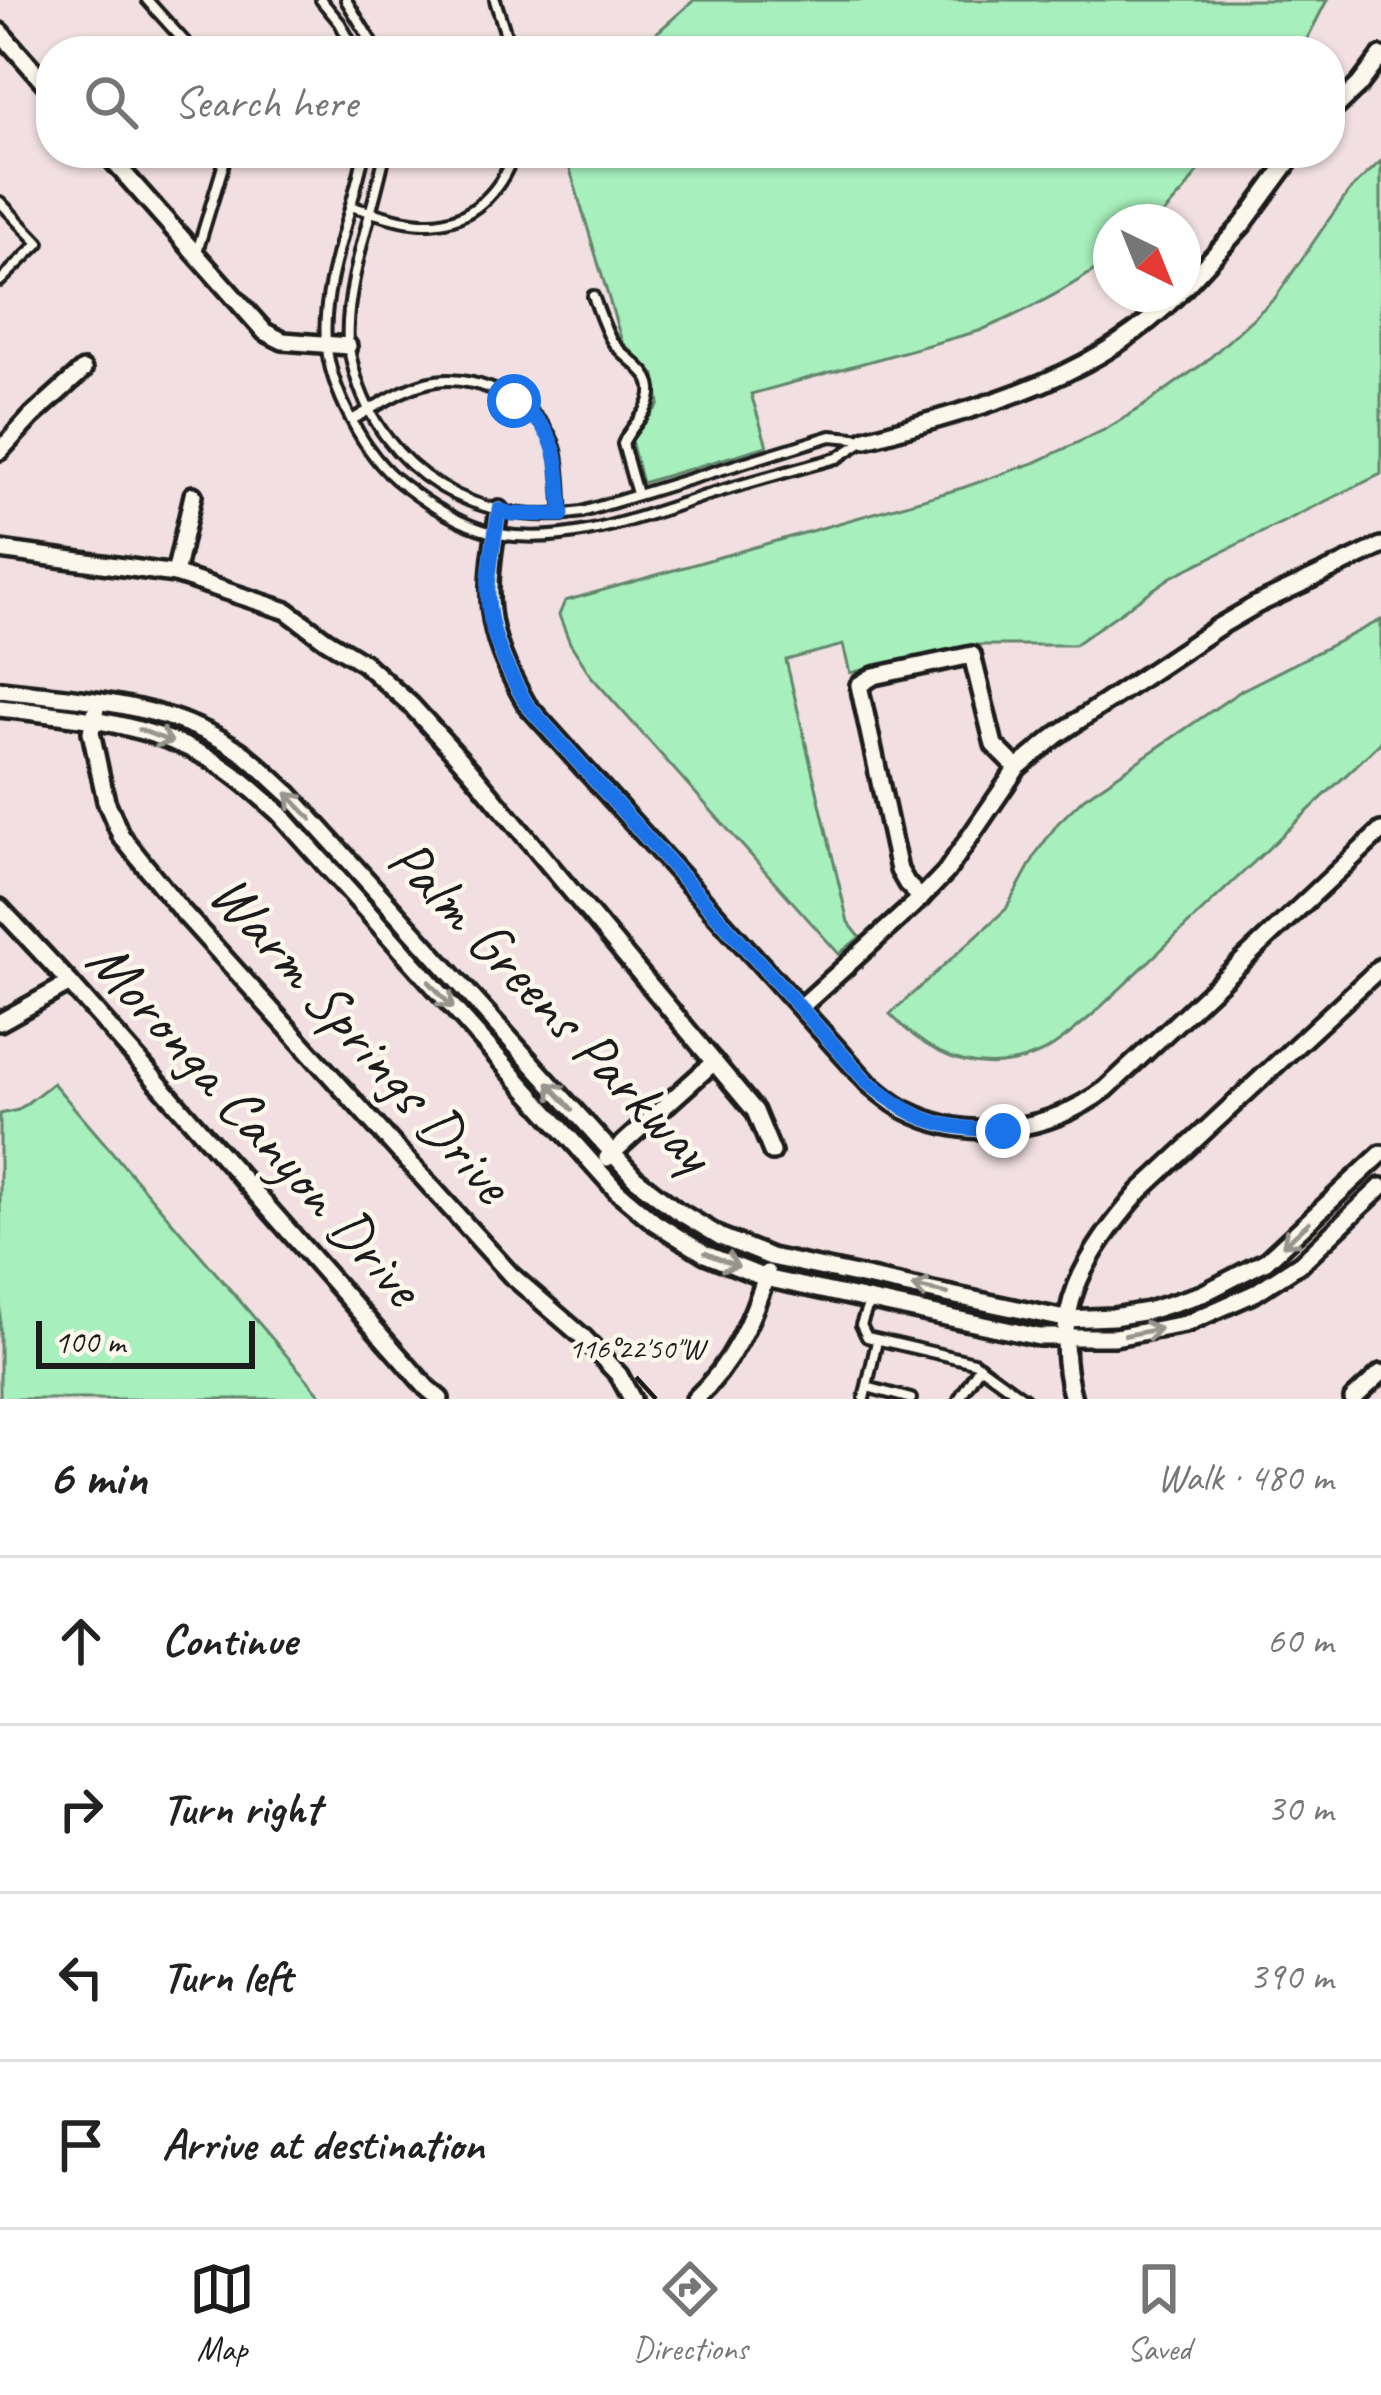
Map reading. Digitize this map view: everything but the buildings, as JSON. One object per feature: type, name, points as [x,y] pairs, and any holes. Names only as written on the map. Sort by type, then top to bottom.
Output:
[{"type":"street","points":[[0,32],[36,73]]},
{"type":"street","points":[[1345,98],[1381,56]]},
{"type":"street","points":[[119,168],[265,332],[283,341],[348,346]]},
{"type":"street","points":[[1201,269],[1243,224],[1284,168]]},
{"type":"street","points":[[866,439],[985,406],[1058,378],[1122,340],[1155,312]]},
{"type":"street","points":[[0,451],[82,370]]},
{"type":"street","points":[[175,574],[193,495]]},
{"type":"street","points":[[499,510],[488,592],[494,634],[527,705],[868,1083],[903,1110],[947,1127],[1003,1131],[1084,1106],[1381,831]]},
{"type":"street","points":[[801,1007],[922,898],[946,872],[1018,768],[1057,735],[1218,627],[1381,546]]},
{"type":"street","points":[[0,550],[175,574],[287,610],[364,663],[470,770],[755,1111],[772,1152]]},
{"type":"street","points":[[922,898],[899,869],[859,685],[874,676],[972,655],[994,745],[1018,768]]},
{"type":"street","name":"Palm Greens Parkway","points":[[0,690],[142,709],[199,728],[240,752],[303,810],[635,1178],[722,1237],[772,1257],[1064,1319],[1113,1317],[1202,1294],[1266,1261],[1381,1154]]},
{"type":"street","name":"Warm Springs Drive","points":[[98,700],[91,732],[106,801],[122,836],[180,909],[511,1274],[619,1375],[632,1399]]},
{"type":"street","name":"Palm Greens Parkway","points":[[0,708],[94,718],[135,728],[199,753],[242,780],[296,832],[617,1192],[705,1254],[765,1278],[1039,1337],[1115,1337],[1185,1324],[1255,1293],[1300,1263],[1381,1187]]},
{"type":"street","name":"Moronga Canyon Drive","points":[[0,908],[440,1399]]},
{"type":"street","points":[[1072,1399],[1064,1319],[1084,1267],[1107,1231],[1140,1191],[1381,968]]},
{"type":"street","points":[[0,1022],[70,983]]},
{"type":"street","points":[[596,1168],[714,1062]]},
{"type":"street","points":[[695,1399],[719,1377],[741,1338],[772,1257]]},
{"type":"street","points":[[1353,1399],[1381,1372]]},
{"type":"lane","points":[[147,0],[179,36]]},
{"type":"lane","points":[[321,0],[347,36]]},
{"type":"lane","points":[[346,0],[368,36]]},
{"type":"lane","points":[[494,0],[506,36]]},
{"type":"lane","points":[[196,256],[222,168]]},
{"type":"lane","points":[[361,168],[327,306],[326,343],[337,385],[377,461],[395,480],[456,518],[495,534],[535,537],[584,532],[837,458],[866,439]]},
{"type":"lane","points":[[381,168],[349,308],[348,346],[363,402],[386,437],[409,463],[460,498],[512,514],[562,515],[831,436],[866,439]]},
{"type":"lane","points":[[352,207],[428,224],[458,218],[482,204],[508,168]]},
{"type":"lane","points":[[0,202],[39,243],[0,280]]},
{"type":"lane","points":[[593,296],[614,344],[651,383],[648,404],[623,444],[637,494]]},
{"type":"lane","points":[[352,420],[419,385],[438,380],[480,385],[532,413],[551,438],[562,515]]},
{"type":"lane","points":[[870,1301],[861,1325],[867,1336],[974,1362],[1025,1399]]},
{"type":"lane","points":[[864,1399],[877,1341]]},
{"type":"lane","points":[[959,1399],[980,1366]]},
{"type":"lane","points":[[867,1387],[911,1399]]},
{"type":"green space","points":[[694,0],[1327,0],[1309,36],[653,36]]},
{"type":"green space","points":[[1381,161],[1381,474],[1171,577],[1074,645],[973,645],[850,673],[843,645],[786,660],[848,922],[860,937],[839,954],[591,676],[559,615],[565,601],[962,488],[1036,462],[1106,429],[1204,363],[1275,298],[1351,189]]},
{"type":"green space","points":[[570,168],[1200,168],[1172,204],[1093,204],[1093,271],[1064,290],[979,331],[751,394],[767,446],[642,483],[631,441],[659,404],[655,375],[622,342]]},
{"type":"green space","points":[[1381,620],[1381,742],[1091,1016],[1051,1048],[994,1065],[938,1052],[890,1014],[1006,909],[1037,852],[1084,798],[1242,690]]},
{"type":"green space","points":[[53,1083],[324,1399],[0,1399],[0,1114],[18,1110]]},
{"type":"route","points":[[514,401],[532,413],[551,438],[562,515],[499,510],[488,592],[494,634],[527,705],[868,1083],[903,1110],[947,1127],[1003,1131]]}]
